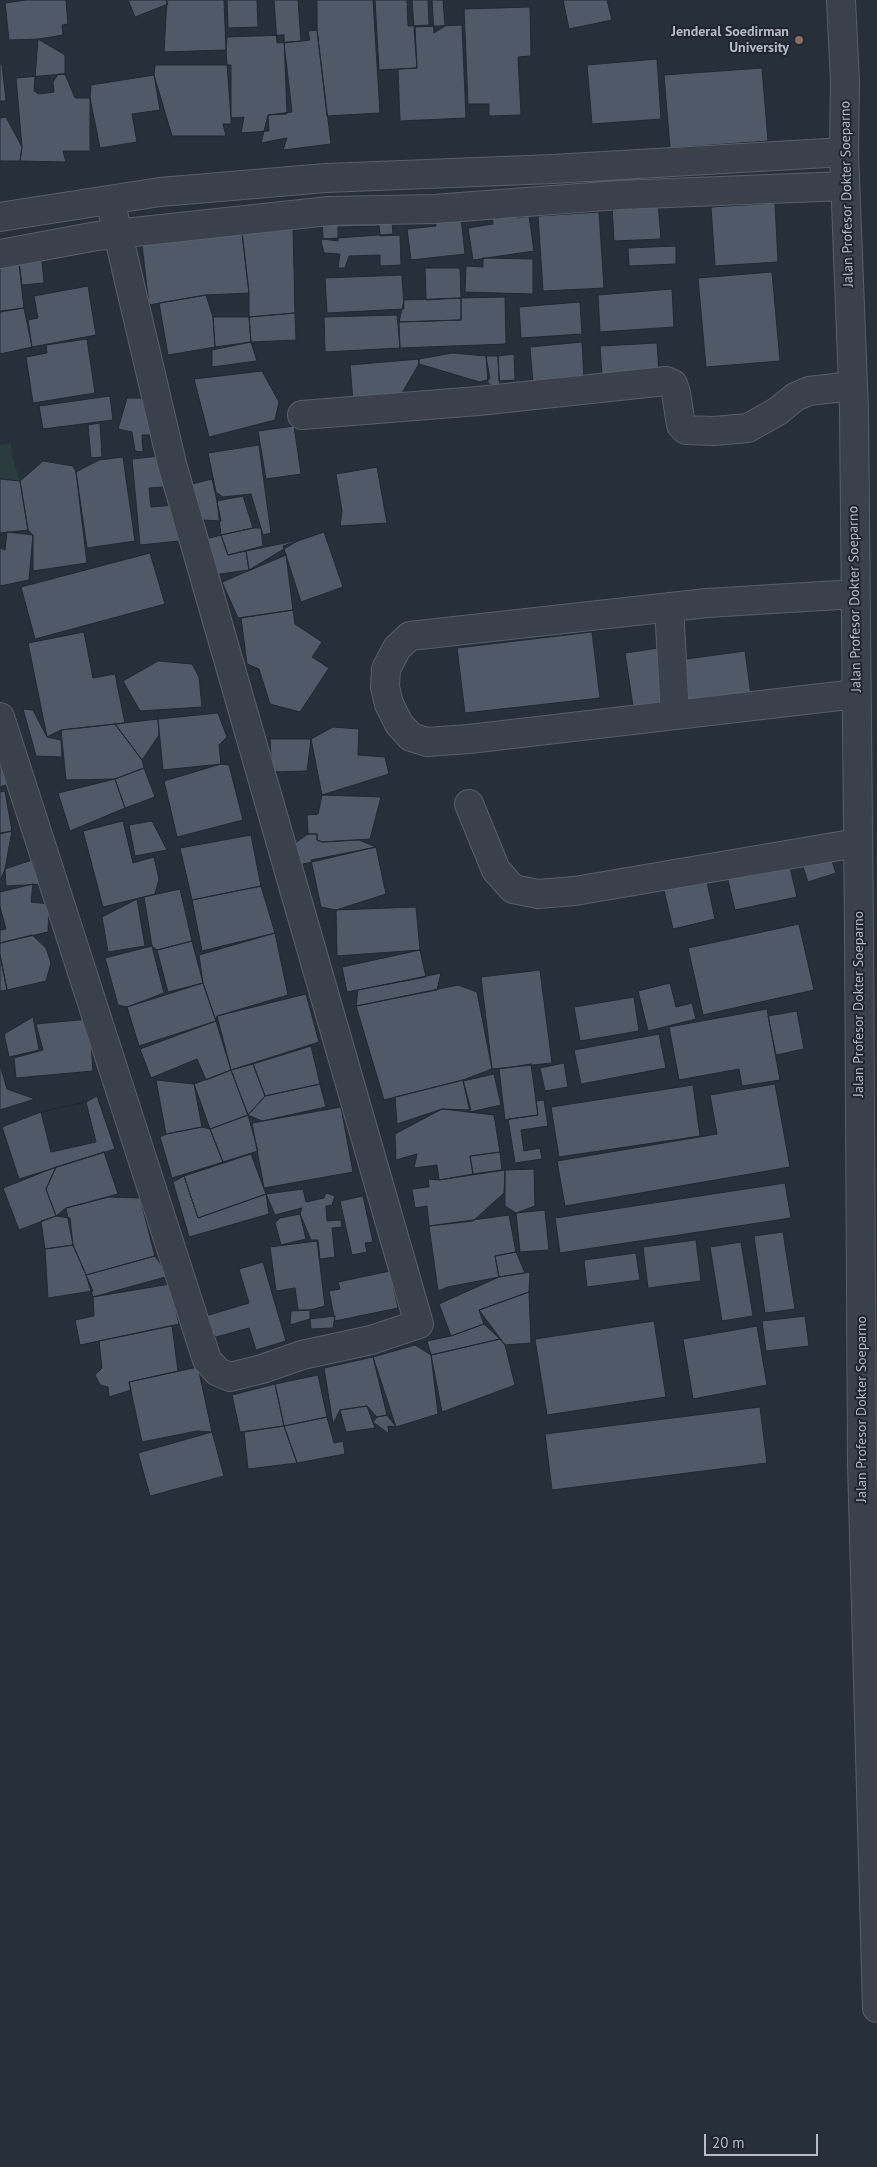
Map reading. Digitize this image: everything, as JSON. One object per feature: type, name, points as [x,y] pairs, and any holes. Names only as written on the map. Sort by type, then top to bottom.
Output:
[{"type":"street","name":"Jalan Profesor Dokter Soeparno","points":[[841,0],[845,82],[844,152],[852,386],[857,844],[869,1422],[866,1627],[877,2008]]},
{"type":"street","points":[[0,218],[160,192],[326,178],[553,169],[844,152]]},
{"type":"street","points":[[550,200],[553,169]]},
{"type":"street","points":[[326,178],[329,211]]},
{"type":"street","points":[[0,254],[117,234],[329,211],[434,209],[619,195],[845,186]]},
{"type":"street","points":[[0,718],[207,1360],[218,1372],[230,1376],[262,1369],[302,1355],[371,1340],[419,1324],[174,473],[110,200]]},
{"type":"street","points":[[302,415],[368,408],[478,401],[666,381],[672,384],[676,393],[681,425],[686,430],[714,431],[748,428],[778,411],[795,397],[809,391],[852,386]]},
{"type":"street","points":[[855,594],[707,603],[410,636],[397,648],[386,669],[386,687],[389,704],[399,724],[411,737],[428,742],[856,694]]},
{"type":"street","points":[[669,607],[675,715]]},
{"type":"street","points":[[470,804],[496,870],[513,889],[538,894],[575,890],[857,844]]},
{"type":"shaded area","points":[[11,443],[12,456],[20,481],[0,494],[0,445]]},
{"type":"building","points":[[26,0],[66,0],[68,24],[62,25],[63,35],[39,39],[9,40],[5,3]]},
{"type":"building","points":[[128,0],[166,0],[168,4],[135,17]]},
{"type":"building","points":[[167,0],[224,0],[226,50],[164,52]]},
{"type":"building","points":[[227,0],[257,0],[258,27],[228,28]]},
{"type":"building","points":[[274,0],[298,0],[301,41],[277,43]]},
{"type":"building","points":[[317,0],[373,0],[380,113],[327,116],[317,30]]},
{"type":"building","points":[[375,0],[412,0],[417,68],[379,70]]},
{"type":"building","points":[[407,0],[428,0],[429,25],[408,26]]},
{"type":"building","points":[[432,0],[443,0],[445,26],[434,33]]},
{"type":"building","points":[[563,0],[607,0],[612,20],[569,29]]},
{"type":"building","points":[[530,7],[531,56],[518,57],[521,115],[489,116],[489,104],[468,104],[464,9]]},
{"type":"building","points":[[462,25],[466,118],[400,121],[398,69],[417,68],[415,27]]},
{"type":"building","points":[[317,30],[331,144],[283,150],[287,138],[261,143],[268,115],[292,112],[284,43],[310,40],[308,31]]},
{"type":"building","points":[[284,35],[287,114],[268,115],[269,131],[241,133],[244,117],[231,118],[226,50],[227,37]]},
{"type":"building","points":[[38,39],[65,55],[65,74],[58,74],[53,82],[54,92],[39,94],[34,91]]},
{"type":"building","points":[[657,59],[661,119],[592,124],[587,65]]},
{"type":"building","points":[[0,64],[2,64],[6,101],[0,101]]},
{"type":"building","points":[[155,65],[231,65],[231,124],[223,124],[226,136],[172,136],[154,75]]},
{"type":"building","points":[[762,68],[768,141],[670,148],[664,75]]},
{"type":"building","points":[[65,74],[75,98],[90,98],[90,151],[63,151],[66,162],[20,161],[22,147],[16,78]]},
{"type":"building","points":[[154,75],[160,110],[132,114],[137,142],[100,148],[90,98],[91,85]]},
{"type":"building","points":[[6,117],[22,147],[20,161],[0,161],[0,118]]},
{"type":"building","points":[[658,202],[661,239],[614,241],[612,205]]},
{"type":"building","points":[[775,203],[778,262],[715,266],[711,207]]},
{"type":"building","points":[[514,205],[517,218],[529,216],[534,251],[473,260],[468,228],[493,224],[491,209]]},
{"type":"building","points":[[460,209],[465,254],[411,260],[407,229],[436,226],[433,212]]},
{"type":"building","points":[[391,211],[393,234],[323,239],[322,216]]},
{"type":"building","points":[[599,212],[604,288],[543,291],[538,216]]},
{"type":"building","points":[[379,226],[380,236],[400,235],[401,265],[380,266],[380,255],[349,256],[345,268],[338,268],[340,254],[324,253],[321,241],[323,239],[338,241],[338,227]]},
{"type":"building","points":[[293,229],[295,313],[249,317],[249,293],[242,233]]},
{"type":"building","points":[[242,233],[249,293],[206,295],[149,305],[142,245]]},
{"type":"building","points":[[676,246],[676,264],[629,266],[628,248]]},
{"type":"building","points":[[41,251],[44,283],[22,285],[18,253]]},
{"type":"building","points":[[483,258],[533,259],[533,294],[465,292],[466,266],[483,267]]},
{"type":"building","points":[[0,259],[19,264],[24,308],[0,311]]},
{"type":"building","points":[[425,268],[460,268],[461,298],[426,300]]},
{"type":"building","points":[[772,272],[780,361],[706,367],[698,278]]},
{"type":"building","points":[[402,275],[404,309],[327,313],[325,278]]},
{"type":"building","points":[[88,286],[96,335],[32,347],[28,320],[38,318],[34,296]]},
{"type":"building","points":[[672,289],[674,327],[600,332],[598,295]]},
{"type":"building","points":[[206,295],[213,317],[215,347],[168,355],[159,303]]},
{"type":"building","points":[[505,297],[506,344],[400,348],[399,322],[461,320],[461,298]]},
{"type":"building","points":[[461,298],[461,320],[399,322],[404,300]]},
{"type":"building","points":[[580,302],[582,334],[521,338],[519,307]]},
{"type":"building","points":[[24,308],[32,347],[0,354],[0,312]]},
{"type":"building","points":[[295,313],[296,340],[251,342],[249,317]]},
{"type":"building","points":[[397,315],[400,348],[325,352],[324,317]]},
{"type":"building","points":[[213,317],[249,317],[251,342],[215,347]]},
{"type":"building","points":[[87,339],[95,393],[33,403],[26,357],[47,353],[46,345]]},
{"type":"building","points":[[251,342],[257,361],[212,367],[212,350]]},
{"type":"building","points":[[582,342],[584,379],[533,383],[530,347]]},
{"type":"building","points":[[657,343],[659,373],[602,376],[600,346]]},
{"type":"building","points":[[452,353],[486,356],[490,379],[480,382],[419,364],[419,359]]},
{"type":"building","points":[[514,354],[515,380],[499,381],[498,356]]},
{"type":"building","points":[[486,356],[498,356],[500,390],[488,383]]},
{"type":"building","points":[[419,359],[419,364],[399,398],[353,401],[350,365]]},
{"type":"building","points":[[262,371],[279,402],[275,420],[209,437],[194,379]]},
{"type":"building","points":[[110,396],[113,420],[43,429],[39,406]]},
{"type":"building","points":[[127,398],[151,398],[155,435],[142,435],[143,452],[135,451],[132,432],[118,429]]},
{"type":"building","points":[[100,423],[102,457],[91,458],[88,425]]},
{"type":"building","points":[[294,426],[301,474],[266,479],[258,431]]},
{"type":"building","points":[[259,445],[271,533],[263,535],[251,494],[223,497],[216,492],[208,453]]},
{"type":"building","points":[[160,456],[164,487],[149,488],[151,507],[175,505],[179,541],[140,545],[132,459]]},
{"type":"building","points":[[123,457],[135,541],[87,548],[76,472],[99,460]]},
{"type":"building","points":[[43,461],[73,466],[76,472],[87,563],[33,571],[33,535],[28,530],[20,481]]},
{"type":"building","points":[[377,467],[387,523],[340,526],[342,511],[336,474]]},
{"type":"building","points":[[0,479],[20,481],[28,530],[0,533]]},
{"type":"building","points":[[212,479],[221,521],[202,520],[192,484]]},
{"type":"building","points":[[243,496],[253,528],[221,535],[217,501]]},
{"type":"building","points":[[261,528],[263,546],[228,555],[221,535]]},
{"type":"building","points":[[7,532],[33,535],[29,580],[0,586],[0,548],[5,550]]},
{"type":"building","points":[[324,532],[343,587],[301,602],[283,546]]},
{"type":"building","points":[[221,535],[228,555],[246,551],[249,570],[205,576],[206,539]]},
{"type":"building","points":[[299,540],[249,570],[246,551]]},
{"type":"building","points":[[150,553],[165,604],[35,639],[21,587]]},
{"type":"building","points":[[286,555],[293,610],[238,618],[222,582]]},
{"type":"building","points":[[293,610],[295,624],[322,642],[312,657],[329,668],[300,712],[270,704],[259,669],[247,664],[241,618]]},
{"type":"building","points":[[84,632],[93,678],[115,674],[125,723],[61,730],[47,737],[28,643]]},
{"type":"building","points":[[592,632],[600,698],[465,713],[457,648]]},
{"type":"building","points":[[684,644],[686,659],[745,651],[751,695],[634,713],[625,653]]},
{"type":"building","points":[[158,661],[192,664],[199,677],[202,707],[140,711],[123,681]]},
{"type":"building","points":[[23,709],[33,710],[47,737],[61,740],[62,757],[36,756]]},
{"type":"building","points":[[218,713],[227,737],[219,745],[221,764],[163,770],[158,719]]},
{"type":"building","points":[[158,719],[159,735],[142,760],[115,724]]},
{"type":"building","points":[[115,724],[142,760],[144,768],[115,779],[66,780],[61,730]]},
{"type":"building","points":[[333,727],[359,729],[358,755],[385,757],[389,774],[322,795],[311,739]]},
{"type":"building","points":[[270,739],[311,739],[307,771],[272,772]]},
{"type":"building","points":[[7,763],[14,782],[0,787],[0,766]]},
{"type":"building","points":[[221,764],[229,765],[243,820],[177,837],[164,781]]},
{"type":"building","points":[[144,768],[155,797],[125,808],[115,779]]},
{"type":"building","points":[[115,779],[125,808],[70,831],[58,793]]},
{"type":"building","points":[[5,791],[12,831],[0,833],[0,792]]},
{"type":"building","points":[[322,795],[381,797],[370,839],[322,842],[317,840],[317,834],[308,834],[307,815],[318,814]]},
{"type":"building","points":[[123,821],[133,863],[154,857],[159,879],[155,894],[103,907],[83,831]]},
{"type":"building","points":[[152,821],[167,850],[135,856],[129,825]]},
{"type":"building","points":[[12,831],[5,869],[0,881],[0,834]]},
{"type":"building","points":[[308,834],[317,834],[317,840],[322,842],[359,840],[376,847],[299,865],[295,843]]},
{"type":"building","points":[[251,835],[261,886],[192,900],[180,848]]},
{"type":"building","points":[[376,847],[386,894],[336,910],[321,907],[311,860]]},
{"type":"building","points":[[830,855],[836,873],[808,882],[802,864]]},
{"type":"building","points":[[35,859],[44,884],[6,886],[5,869]]},
{"type":"building","points":[[788,859],[797,897],[735,910],[726,872]]},
{"type":"building","points":[[705,873],[715,919],[673,929],[662,882]]},
{"type":"building","points":[[33,884],[31,902],[49,904],[48,932],[0,943],[0,892]]},
{"type":"building","points":[[261,886],[275,933],[202,951],[192,900]]},
{"type":"building","points":[[180,889],[192,941],[157,950],[152,946],[144,897]]},
{"type":"building","points":[[137,899],[145,946],[108,952],[102,917]]},
{"type":"building","points":[[0,907],[6,929],[0,930]]},
{"type":"building","points":[[416,907],[420,950],[337,956],[336,910]]},
{"type":"building","points":[[799,924],[814,990],[703,1015],[688,948]]},
{"type":"building","points":[[275,933],[288,995],[217,1016],[216,1021],[203,983],[199,955]]},
{"type":"building","points":[[32,935],[46,948],[51,963],[46,981],[7,990],[0,955],[0,943]]},
{"type":"building","points":[[192,941],[203,983],[168,992],[157,950]]},
{"type":"building","points":[[152,946],[164,993],[127,1007],[118,1005],[105,958]]},
{"type":"building","points":[[420,950],[426,977],[347,992],[342,967]]},
{"type":"building","points":[[0,955],[7,990],[0,991]]},
{"type":"building","points":[[540,970],[552,1063],[492,1069],[481,977]]},
{"type":"building","points":[[441,973],[437,990],[356,1006],[358,990]]},
{"type":"building","points":[[203,983],[216,1021],[139,1046],[127,1007]]},
{"type":"building","points":[[670,983],[676,1007],[692,1003],[696,1019],[648,1031],[638,991]]},
{"type":"building","points":[[458,985],[477,992],[492,1069],[463,1080],[384,1100],[356,1006]]},
{"type":"building","points":[[306,994],[319,1042],[231,1070],[217,1016]]},
{"type":"building","points":[[634,997],[639,1031],[580,1041],[574,1007]]},
{"type":"building","points":[[767,1009],[780,1080],[742,1086],[739,1069],[679,1080],[669,1027]]},
{"type":"building","points":[[797,1011],[804,1049],[776,1055],[768,1016]]},
{"type":"building","points":[[33,1017],[39,1050],[9,1057],[4,1034]]},
{"type":"building","points":[[89,1019],[93,1071],[16,1078],[14,1058],[43,1050],[36,1024]]},
{"type":"building","points":[[216,1021],[231,1070],[206,1080],[197,1059],[151,1078],[140,1049]]},
{"type":"building","points":[[659,1034],[666,1068],[581,1084],[574,1050]]},
{"type":"building","points":[[311,1046],[320,1084],[265,1096],[253,1064]]},
{"type":"building","points":[[564,1063],[568,1087],[545,1091],[540,1068]]},
{"type":"building","points":[[253,1064],[265,1096],[248,1115],[231,1070]]},
{"type":"building","points":[[531,1064],[538,1115],[505,1120],[499,1069]]},
{"type":"building","points":[[0,1065],[7,1089],[35,1099],[0,1110]]},
{"type":"building","points":[[231,1070],[248,1115],[210,1129],[194,1084]]},
{"type":"building","points":[[494,1074],[501,1105],[470,1112],[463,1081]]},
{"type":"building","points":[[156,1080],[194,1084],[202,1127],[166,1134]]},
{"type":"building","points":[[463,1080],[471,1110],[442,1109],[397,1124],[395,1097]]},
{"type":"building","points":[[320,1084],[326,1107],[262,1121],[248,1115],[265,1096]]},
{"type":"building","points":[[775,1084],[790,1167],[565,1206],[557,1161],[717,1134],[710,1095]]},
{"type":"building","points":[[693,1085],[700,1136],[559,1157],[551,1107]]},
{"type":"building","points":[[97,1096],[115,1149],[19,1179],[2,1127],[41,1112],[86,1102]]},
{"type":"building","points":[[544,1100],[548,1126],[521,1130],[524,1151],[540,1148],[542,1159],[515,1163],[508,1119],[538,1115],[536,1101]]},
{"type":"building","points":[[86,1102],[96,1142],[51,1152],[41,1112]]},
{"type":"building","points":[[341,1107],[353,1172],[264,1188],[252,1123]]},
{"type":"building","points":[[442,1109],[494,1115],[500,1152],[470,1156],[473,1174],[439,1180],[437,1165],[414,1168],[417,1154],[396,1160],[395,1134]]},
{"type":"building","points":[[248,1115],[258,1151],[223,1162],[210,1129]]},
{"type":"building","points":[[202,1127],[210,1129],[223,1162],[172,1178],[160,1137],[166,1134]]},
{"type":"building","points":[[104,1152],[118,1194],[66,1208],[56,1216],[46,1189],[56,1167]]},
{"type":"building","points":[[500,1152],[502,1170],[473,1174],[470,1156]]},
{"type":"building","points":[[251,1154],[266,1194],[198,1218],[184,1176]]},
{"type":"building","points":[[56,1167],[46,1189],[56,1216],[19,1230],[3,1188]]},
{"type":"building","points":[[534,1169],[535,1206],[516,1213],[505,1206],[505,1170]]},
{"type":"building","points":[[505,1170],[504,1193],[473,1221],[429,1226],[427,1206],[415,1208],[412,1189],[429,1187],[428,1179],[439,1180]]},
{"type":"building","points":[[184,1176],[198,1218],[266,1194],[269,1214],[189,1237],[173,1182]]},
{"type":"building","points":[[785,1183],[791,1218],[560,1253],[555,1218]]},
{"type":"building","points":[[303,1189],[306,1202],[324,1198],[326,1193],[335,1196],[332,1205],[326,1206],[327,1221],[341,1220],[342,1227],[332,1228],[335,1257],[320,1259],[318,1240],[311,1240],[300,1214],[302,1208],[275,1215],[266,1194]]},
{"type":"building","points":[[363,1196],[373,1242],[365,1243],[367,1252],[352,1255],[340,1201]]},
{"type":"building","points":[[109,1197],[140,1198],[155,1256],[86,1275],[73,1245],[66,1208]]},
{"type":"building","points":[[545,1210],[549,1250],[520,1252],[516,1213]]},
{"type":"building","points":[[300,1214],[306,1239],[281,1245],[275,1223],[280,1218]]},
{"type":"building","points":[[509,1215],[516,1252],[495,1256],[499,1277],[448,1287],[438,1291],[429,1226]]},
{"type":"building","points":[[56,1216],[70,1218],[73,1245],[45,1249],[41,1221]]},
{"type":"building","points":[[783,1232],[795,1309],[765,1313],[754,1236]]},
{"type":"building","points":[[696,1240],[701,1281],[648,1288],[643,1247]]},
{"type":"building","points":[[317,1241],[325,1306],[310,1310],[298,1310],[295,1288],[276,1291],[270,1247]]},
{"type":"building","points":[[741,1242],[753,1316],[722,1321],[710,1247]]},
{"type":"building","points":[[73,1245],[93,1291],[48,1298],[45,1249]]},
{"type":"building","points":[[516,1252],[525,1273],[499,1277],[495,1256]]},
{"type":"building","points":[[636,1253],[640,1280],[587,1287],[584,1260]]},
{"type":"building","points":[[155,1256],[169,1276],[93,1297],[86,1275]]},
{"type":"building","points":[[263,1262],[286,1341],[256,1350],[249,1328],[216,1337],[199,1318],[249,1303],[239,1269]]},
{"type":"building","points":[[390,1271],[398,1308],[335,1321],[329,1291],[340,1289],[338,1282]]},
{"type":"building","points":[[530,1272],[529,1292],[479,1310],[484,1324],[451,1336],[439,1304],[499,1277]]},
{"type":"building","points":[[170,1284],[179,1324],[80,1345],[75,1320],[94,1316],[93,1297]]},
{"type":"building","points":[[529,1292],[531,1343],[505,1345],[479,1310]]},
{"type":"building","points":[[310,1310],[310,1319],[290,1325],[291,1311]]},
{"type":"building","points":[[335,1316],[333,1328],[311,1329],[310,1319]]},
{"type":"building","points":[[805,1316],[809,1346],[766,1351],[762,1321]]},
{"type":"building","points":[[654,1321],[666,1397],[547,1415],[535,1339]]},
{"type":"building","points":[[484,1324],[500,1339],[431,1355],[427,1341],[451,1336]]},
{"type":"building","points":[[172,1326],[178,1371],[129,1382],[131,1390],[109,1397],[108,1387],[100,1385],[95,1375],[102,1368],[99,1341]]},
{"type":"building","points":[[757,1326],[767,1385],[693,1399],[683,1339]]},
{"type":"building","points":[[500,1339],[505,1345],[515,1385],[442,1412],[431,1355]]},
{"type":"building","points":[[415,1345],[431,1355],[438,1414],[396,1427],[373,1357]]},
{"type":"building","points":[[373,1357],[387,1415],[377,1417],[367,1406],[340,1410],[333,1424],[324,1368]]},
{"type":"building","points":[[198,1367],[212,1432],[197,1431],[142,1442],[129,1382]]},
{"type":"building","points":[[318,1375],[327,1417],[284,1426],[275,1384]]},
{"type":"building","points":[[275,1384],[284,1426],[240,1432],[232,1395]]},
{"type":"building","points":[[367,1406],[375,1428],[346,1432],[340,1410]]},
{"type":"building","points":[[760,1407],[767,1463],[552,1490],[545,1434]]},
{"type":"building","points":[[387,1415],[396,1427],[388,1426],[389,1434],[373,1422],[377,1417]]},
{"type":"building","points":[[327,1417],[334,1443],[343,1441],[345,1454],[297,1463],[284,1426]]},
{"type":"building","points":[[284,1426],[297,1463],[248,1469],[244,1432]]},
{"type":"building","points":[[212,1432],[224,1476],[150,1496],[138,1453]]},
{"type":"place","name":"Jenderal Soedirman University","points":[[799,40]]}]
